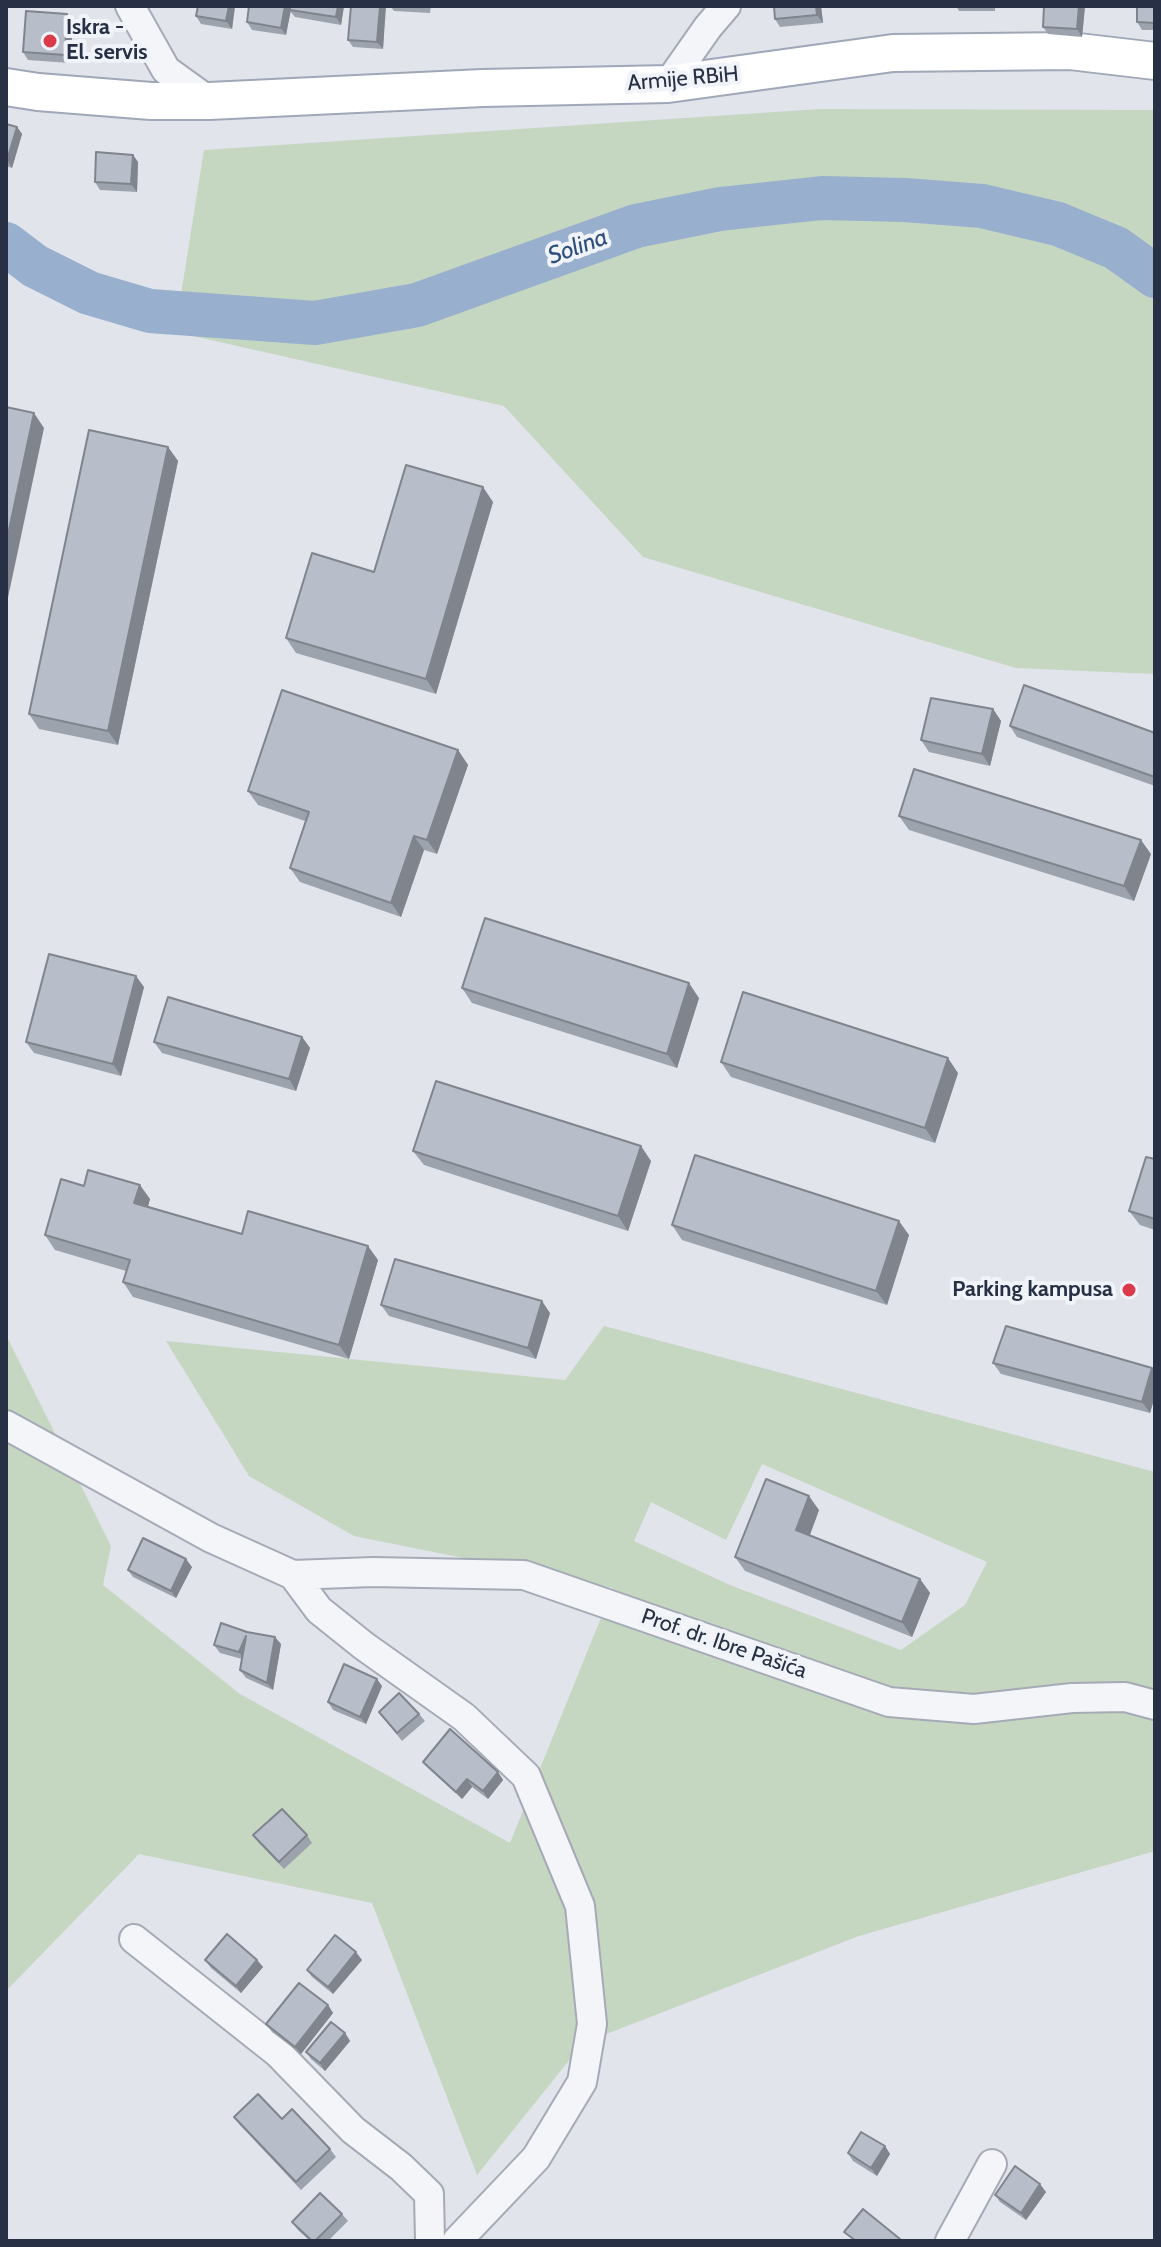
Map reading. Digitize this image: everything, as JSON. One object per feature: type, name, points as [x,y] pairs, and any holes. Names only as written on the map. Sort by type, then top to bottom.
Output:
[{"type":"main road","name":"Armije RBiH","points":[[6,87],[151,101],[209,101],[483,88],[668,84],[893,53],[1070,51],[1155,61]]},
{"type":"street","points":[[130,6],[166,70],[209,101]]},
{"type":"street","points":[[668,84],[726,6]]},
{"type":"street","name":"Prof. dr. Ibre Pašića","points":[[6,1425],[211,1538],[293,1575],[373,1572],[524,1575],[889,1702],[974,1709],[1072,1698],[1125,1697],[1155,1705]]},
{"type":"street","name":"Prof. dr. Ibre Pašića","points":[[293,1575],[319,1610],[464,1717],[526,1776],[580,1906],[592,2024],[582,2082],[536,2158],[457,2241]]},
{"type":"street","points":[[134,1939],[278,2053],[353,2130],[401,2167],[429,2194],[430,2241]]},
{"type":"street","points":[[950,2241],[992,2164]]},
{"type":"green space","points":[[820,109],[1155,110],[1155,674],[1016,668],[643,557],[504,406],[175,332],[204,150]]},
{"type":"green space","points":[[604,1326],[1155,1472],[1155,1851],[859,1936],[583,2043],[477,2175],[372,1903],[139,1854],[6,1991],[6,1335],[111,1546],[103,1585],[240,1694],[510,1843],[613,1588],[354,1536],[249,1476],[166,1341],[565,1380]],"holes":[[[762,1464],[987,1562],[965,1605],[901,1650],[730,1585],[634,1541],[651,1502],[726,1540]]]},
{"type":"building","points":[[198,6],[229,6],[226,21],[196,16]]},
{"type":"building","points":[[249,6],[285,6],[281,28],[247,22]]},
{"type":"building","points":[[290,6],[338,6],[336,17],[290,10]]},
{"type":"building","points":[[351,6],[380,6],[377,42],[348,40]]},
{"type":"building","points":[[774,6],[816,6],[817,15],[775,19]]},
{"type":"building","points":[[1044,6],[1079,6],[1077,29],[1043,27]]},
{"type":"building","points":[[1137,6],[1155,6],[1155,23],[1137,22]]},
{"type":"building","name":"Iskra - El. servis","points":[[26,11],[67,14],[65,55],[23,52]]},
{"type":"building","points":[[6,124],[17,127],[7,160],[6,160]]},
{"type":"building","points":[[96,152],[133,155],[131,184],[95,182]]},
{"type":"building","points":[[6,407],[34,413],[6,544]]},
{"type":"building","points":[[89,430],[168,447],[108,731],[29,714]]},
{"type":"building","points":[[406,465],[483,487],[426,679],[286,638],[312,553],[374,572]]},
{"type":"building","points":[[1024,685],[1155,733],[1155,777],[1010,726]]},
{"type":"building","points":[[282,690],[458,750],[427,840],[414,836],[391,903],[290,868],[309,812],[248,791]]},
{"type":"building","points":[[931,698],[993,709],[982,754],[921,740]]},
{"type":"building","points":[[914,769],[1141,840],[1124,886],[899,816]]},
{"type":"building","points":[[485,918],[689,983],[667,1054],[462,988]]},
{"type":"building","points":[[49,954],[136,976],[113,1064],[26,1042]]},
{"type":"building","points":[[743,992],[948,1058],[925,1128],[721,1062]]},
{"type":"building","points":[[168,997],[302,1037],[289,1079],[154,1042]]},
{"type":"building","points":[[436,1081],[641,1146],[618,1216],[413,1151]]},
{"type":"building","points":[[695,1155],[899,1221],[876,1291],[672,1225]]},
{"type":"building","points":[[1146,1157],[1155,1159],[1155,1219],[1129,1211]]},
{"type":"building","points":[[88,1170],[140,1185],[134,1203],[242,1234],[248,1211],[368,1246],[339,1345],[123,1282],[130,1260],[45,1235],[61,1179],[84,1186]]},
{"type":"building","points":[[395,1259],[542,1301],[528,1348],[381,1305]]},
{"type":"building","points":[[1006,1326],[1152,1368],[1142,1402],[993,1363]]},
{"type":"building","points":[[766,1479],[809,1496],[796,1530],[920,1579],[902,1622],[735,1557]]},
{"type":"building","points":[[143,1538],[186,1559],[171,1591],[128,1570]]},
{"type":"building","points":[[221,1623],[275,1637],[267,1683],[240,1670],[246,1636],[239,1652],[214,1645]]},
{"type":"building","points":[[344,1664],[377,1679],[360,1717],[328,1702]]},
{"type":"building","points":[[399,1693],[419,1714],[397,1733],[379,1712]]},
{"type":"building","points":[[450,1729],[498,1772],[483,1791],[467,1779],[456,1792],[423,1762]]},
{"type":"building","points":[[282,1809],[307,1835],[279,1862],[253,1835]]},
{"type":"building","points":[[227,1934],[257,1960],[236,1986],[205,1960]]},
{"type":"building","points":[[335,1935],[356,1952],[328,1987],[307,1970]]},
{"type":"building","points":[[299,1983],[328,2005],[295,2047],[266,2024]]},
{"type":"building","points":[[331,2022],[345,2033],[320,2063],[306,2052]]},
{"type":"building","points":[[258,2094],[282,2119],[292,2109],[330,2149],[296,2182],[234,2117]]},
{"type":"building","points":[[861,2132],[885,2146],[871,2168],[848,2153]]},
{"type":"building","points":[[1015,2166],[1040,2184],[1021,2213],[995,2195]]},
{"type":"building","points":[[320,2193],[342,2214],[312,2241],[292,2222]]},
{"type":"building","points":[[863,2209],[900,2239],[856,2241],[844,2232]]},
{"type":"waterway","name":"Solina","points":[[6,244],[35,266],[89,293],[150,311],[315,323],[417,305],[636,226],[720,209],[822,198],[982,206],[1058,224],[1116,248],[1155,276]]},
{"type":"place","name":"Iskra - El. servis","points":[[50,41]]},
{"type":"place","name":"Parking kampusa","points":[[1129,1290]]}]
